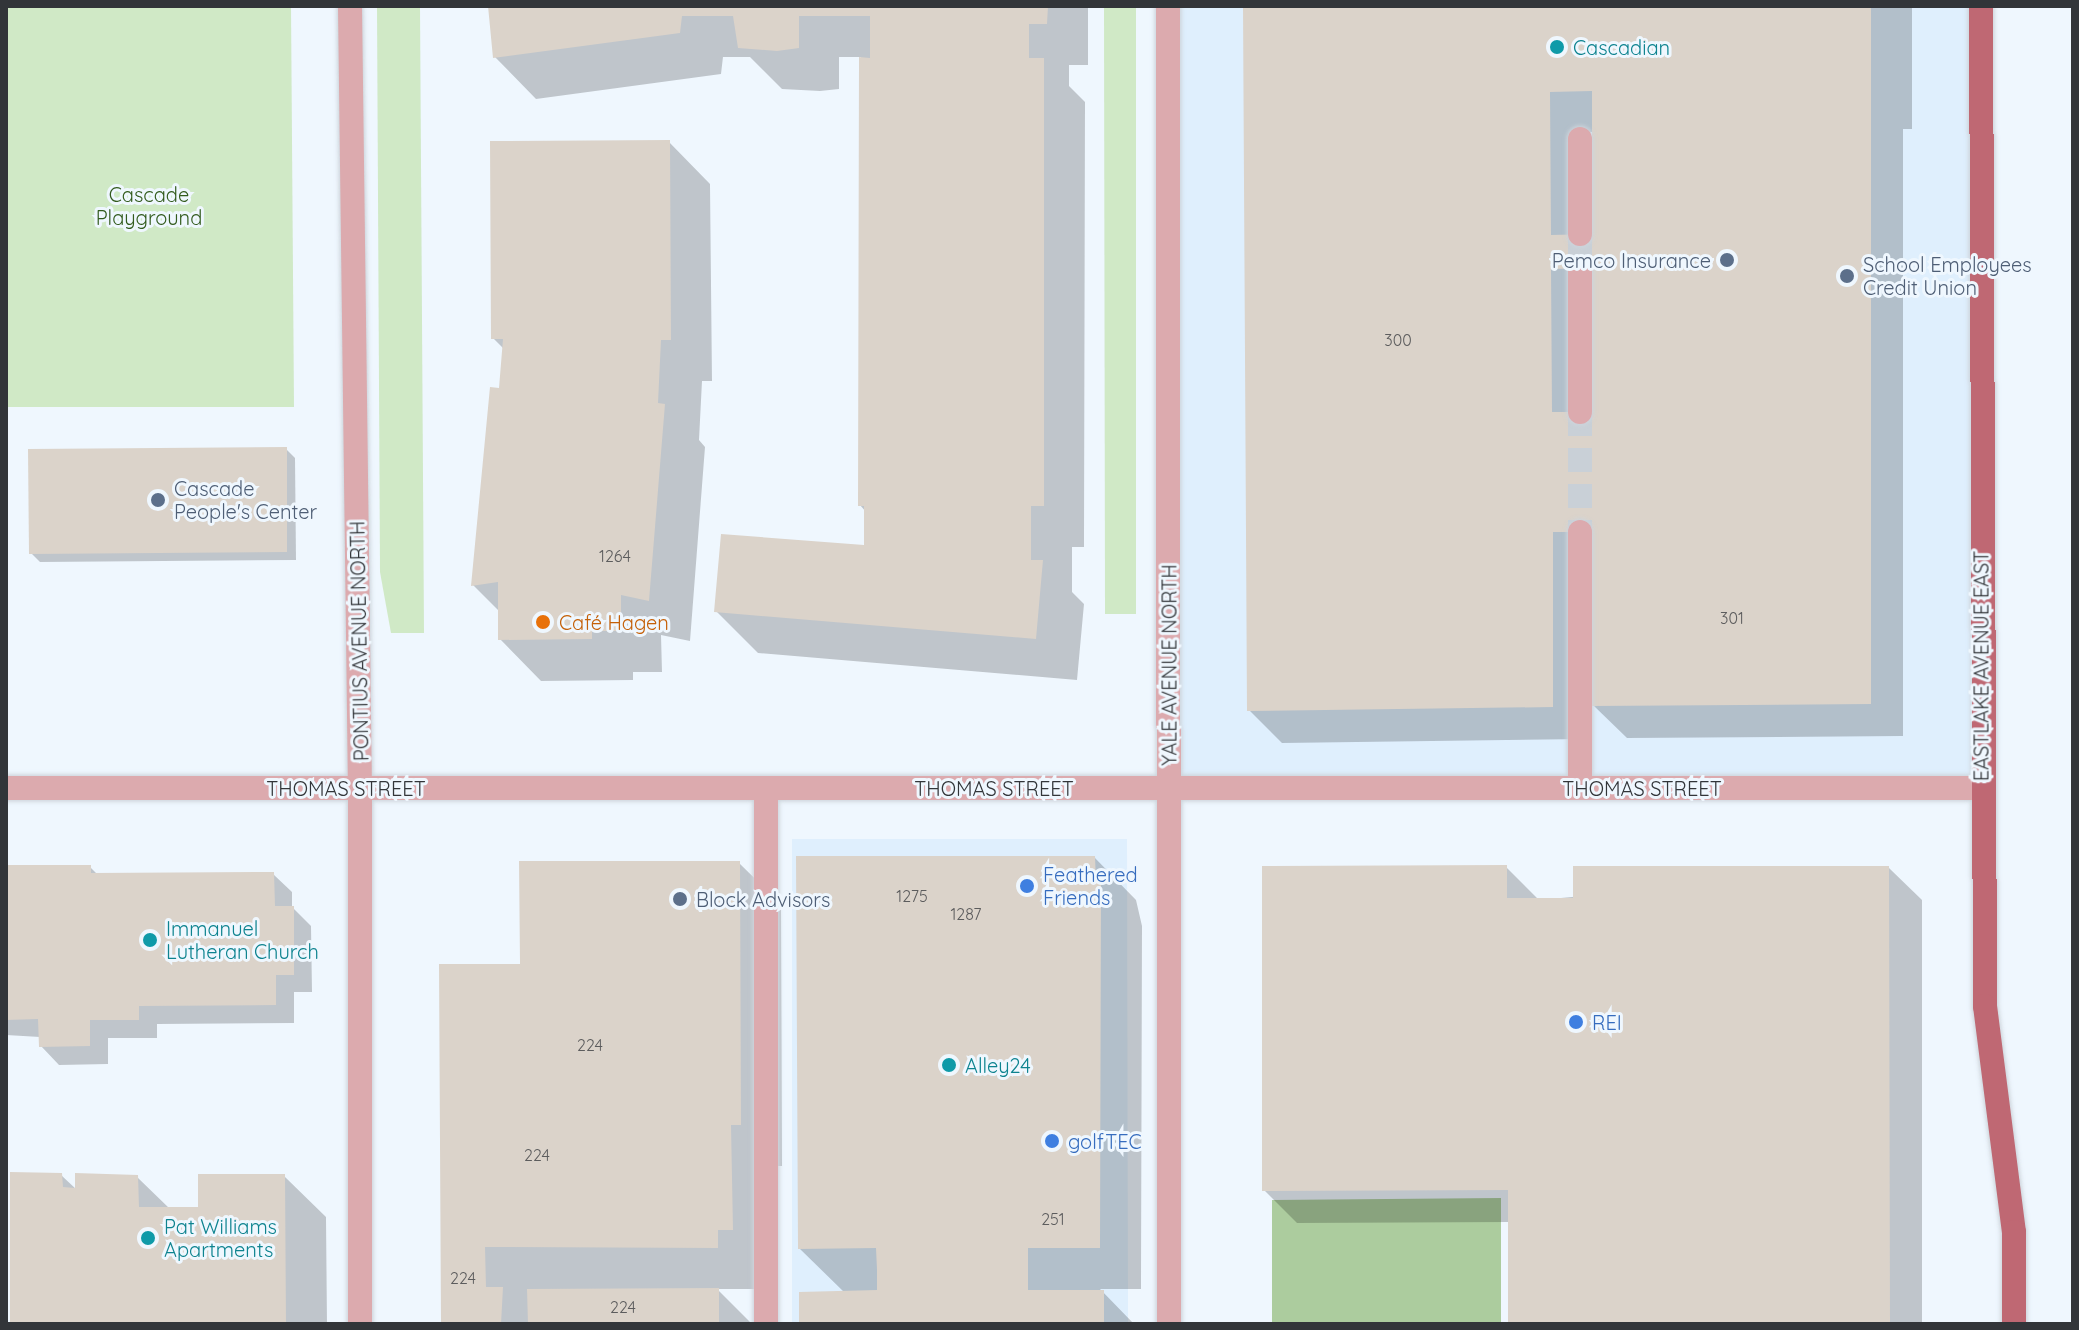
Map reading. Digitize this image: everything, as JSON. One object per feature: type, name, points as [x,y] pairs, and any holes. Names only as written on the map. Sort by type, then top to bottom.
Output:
[{"type":"main road","name":"EASTLAKE AVENUE EAST","points":[[1981,6],[1981,788],[1985,1006],[2014,1232],[2014,1324]]},
{"type":"street","name":"PONTIUS AVENUE NORTH","points":[[350,6],[360,788],[360,1324]]},
{"type":"street","name":"YALE AVENUE NORTH","points":[[1168,6],[1169,1324]]},
{"type":"street","points":[[1580,139],[1580,234]]},
{"type":"street","points":[[1580,269],[1580,412]]},
{"type":"street","points":[[1580,532],[1580,788]]},
{"type":"street","name":"THOMAS STREET","points":[[6,788],[1981,788]]},
{"type":"street","points":[[766,788],[766,1324]]},
{"type":"shaded area","points":[[1169,6],[1981,6],[1981,788],[1169,788]]},
{"type":"shaded area","name":"Alley24","points":[[792,839],[1127,839],[1128,1324],[792,1324]]},
{"type":"green space","name":"Cascade Playground","points":[[6,6],[291,6],[294,407],[6,407]]},
{"type":"green space","points":[[377,6],[420,6],[424,633],[391,633],[380,572]]},
{"type":"green space","points":[[1104,6],[1136,6],[1136,614],[1105,614]]},
{"type":"green space","points":[[1501,1198],[1501,1324],[1272,1324],[1272,1200]]},
{"type":"building","points":[[488,6],[1048,6],[1047,24],[1029,24],[1029,58],[1044,58],[1044,506],[1031,506],[1031,560],[1043,560],[1036,639],[714,612],[721,534],[864,545],[864,506],[858,506],[859,57],[870,58],[870,16],[799,16],[799,48],[777,51],[738,48],[733,16],[682,16],[680,33],[493,58]]},
{"type":"building","points":[[1243,6],[1871,6],[1871,704],[1592,706],[1592,532],[1553,532],[1553,707],[1247,711]],"holes":[[[1592,91],[1592,234],[1551,235],[1550,92]],[[1592,268],[1592,412],[1552,412],[1551,269]]]},
{"type":"building","points":[[670,140],[671,340],[661,340],[658,403],[665,404],[649,601],[621,595],[621,631],[592,631],[592,639],[498,640],[498,582],[471,586],[490,387],[499,388],[503,339],[491,339],[490,141]]},
{"type":"building","name":"Cascade People's Center","points":[[287,447],[287,552],[29,554],[28,449]]},
{"type":"building","name":"Alley24","points":[[796,856],[1095,856],[1096,882],[1101,882],[1100,1248],[1028,1248],[1028,1290],[1104,1290],[1104,1324],[799,1324],[799,1292],[877,1290],[877,1270],[876,1248],[798,1249]]},
{"type":"building","points":[[519,861],[740,861],[741,1125],[731,1125],[733,1230],[718,1230],[718,1248],[485,1247],[486,1287],[503,1287],[501,1324],[441,1324],[439,964],[520,964]]},
{"type":"building","name":"Immanuel Lutheran Church","points":[[6,865],[91,865],[91,873],[274,872],[275,906],[294,906],[294,975],[276,975],[276,1005],[139,1006],[139,1020],[90,1020],[90,1046],[39,1047],[38,1019],[6,1020]]},
{"type":"building","name":"REI","points":[[1507,865],[1507,898],[1573,898],[1573,866],[1889,866],[1890,1324],[1508,1324],[1508,1190],[1262,1191],[1262,866]]},
{"type":"building","name":"Pat Williams Apartments","points":[[10,1172],[62,1173],[63,1187],[75,1188],[75,1173],[138,1175],[139,1207],[198,1207],[198,1174],[285,1174],[286,1324],[10,1324]]},
{"type":"building","points":[[719,1288],[719,1324],[528,1324],[527,1289]]},
{"type":"tunnel","points":[[1580,234],[1580,269]]},
{"type":"tunnel","points":[[1580,412],[1580,532]]},
{"type":"place","name":"Cascadian","points":[[1557,47]]},
{"type":"place","name":"Pemco Insurance","points":[[1727,260]]},
{"type":"place","name":"School Employees Credit Union","points":[[1847,276]]},
{"type":"place","name":"Cascade People's Center","points":[[158,500]]},
{"type":"place","name":"Café Hagen","points":[[543,622]]},
{"type":"place","name":"Feathered Friends","points":[[1027,886]]},
{"type":"place","name":"Block Advisors","points":[[680,899]]},
{"type":"place","name":"Immanuel Lutheran Church","points":[[150,940]]},
{"type":"place","name":"REI","points":[[1576,1022]]},
{"type":"place","name":"Alley24","points":[[949,1065]]},
{"type":"place","name":"golfTEC","points":[[1052,1141]]},
{"type":"place","name":"Pat Williams Apartments","points":[[148,1238]]}]
